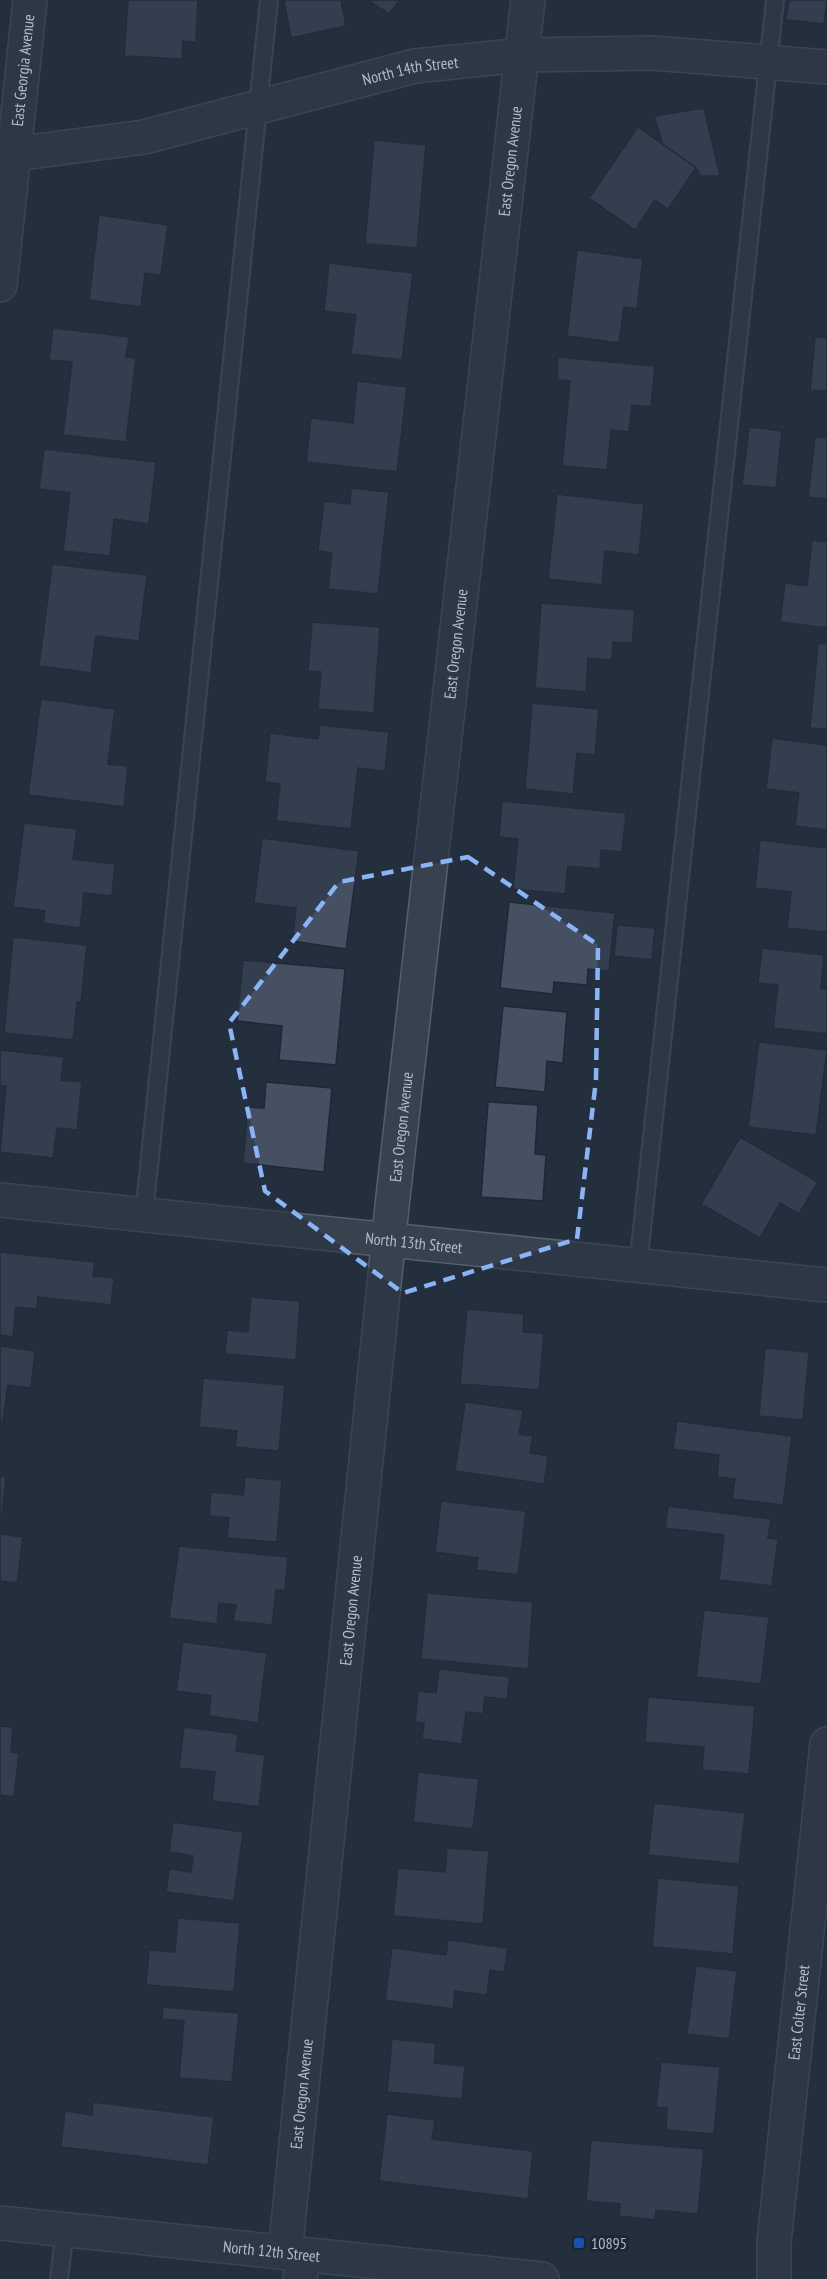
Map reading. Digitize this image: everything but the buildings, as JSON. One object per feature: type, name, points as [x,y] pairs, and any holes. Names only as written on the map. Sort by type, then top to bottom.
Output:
[{"type":"street","name":"East Georgia Avenue","points":[[0,285],[7,155],[30,0]]},
{"type":"street","name":"East Oregon Avenue","points":[[296,2262],[389,1241],[528,0]]},
{"type":"street","name":"North 14th Street","points":[[7,155],[144,137],[415,66],[522,55],[654,53],[827,67]]},
{"type":"street","name":"North 13th Street","points":[[0,1200],[827,1286]]},
{"type":"street","name":"East Colter Street","points":[[774,2279],[774,2242],[820,1879],[827,1744]]},
{"type":"street","name":"North 12th Street","points":[[0,2223],[296,2262],[541,2279]]},
{"type":"lane","points":[[144,1215],[269,0]]},
{"type":"lane","points":[[638,1266],[775,0]]},
{"type":"lane","points":[[59,2279],[65,2230]]},
{"type":"highlighted area","points":[[468,857],[598,945],[596,1080],[577,1239],[403,1293],[265,1191],[229,1023],[339,882]]},
{"type":"place","name":"10895","points":[[579,2243]]}]
